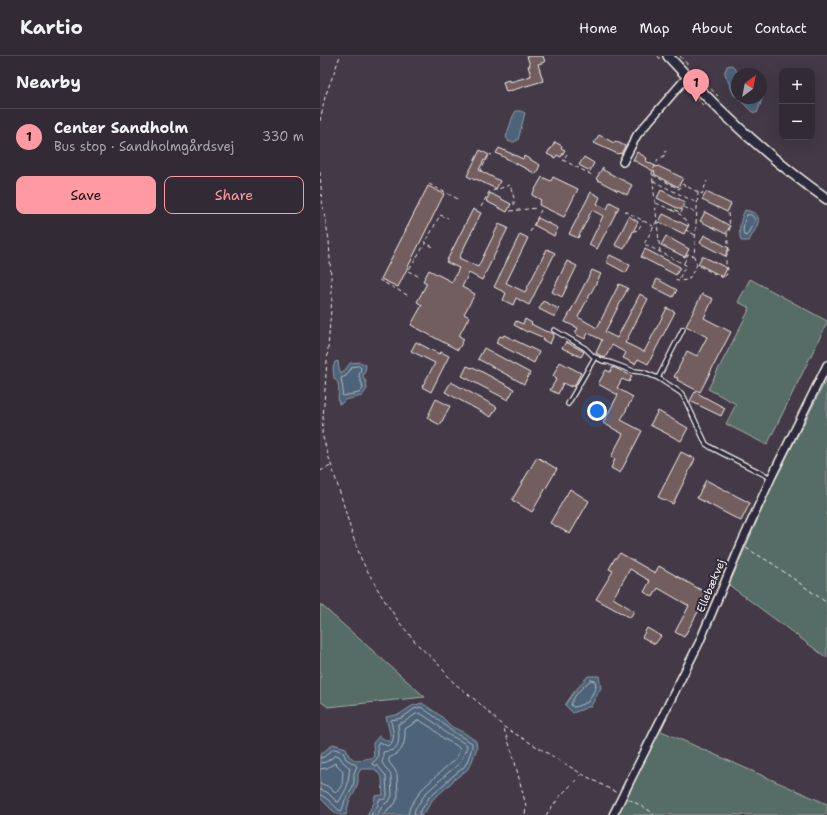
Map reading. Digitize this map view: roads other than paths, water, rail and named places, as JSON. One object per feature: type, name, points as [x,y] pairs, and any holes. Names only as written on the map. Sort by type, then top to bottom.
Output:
[{"type":"street","points":[[668,56],[731,121],[789,170],[827,199]]},
{"type":"street","points":[[622,162],[637,135],[687,77]]},
{"type":"street","name":"Ellebækvej","points":[[613,815],[699,643],[771,478],[827,365]]},
{"type":"lane","points":[[658,378],[683,329]]},
{"type":"lane","points":[[554,330],[585,348],[595,357],[603,361],[633,371],[643,372],[658,378],[681,393],[706,444],[771,478]]},
{"type":"lane","points":[[568,404],[595,357]]},
{"type":"water","points":[[732,65],[734,68],[731,68],[731,88],[725,74],[727,66]]},
{"type":"water","points":[[744,104],[760,104],[757,113],[752,112]]},
{"type":"water","points":[[516,111],[525,113],[518,140],[509,142],[506,137]]},
{"type":"water","points":[[745,210],[756,215],[758,222],[749,241],[741,241],[740,225]]},
{"type":"water","points":[[338,361],[341,373],[343,373],[350,363],[360,362],[366,365],[363,376],[367,389],[362,396],[345,400],[339,404],[338,383],[334,378],[333,368],[335,362]]},
{"type":"water","points":[[588,676],[599,676],[601,688],[591,706],[573,713],[565,705]]},
{"type":"water","points":[[422,703],[441,716],[452,727],[463,732],[476,741],[477,748],[467,770],[433,799],[425,812],[421,815],[367,815],[374,803],[375,796],[383,795],[382,778],[375,769],[361,769],[358,774],[358,782],[349,802],[346,815],[339,815],[332,810],[320,798],[320,755],[333,744],[346,748],[349,756],[356,761],[374,757],[373,743],[379,736],[389,742],[390,734],[386,717],[400,714],[412,706]]},
{"type":"place","name":"Center Sandholm","points":[[696,102]]}]
